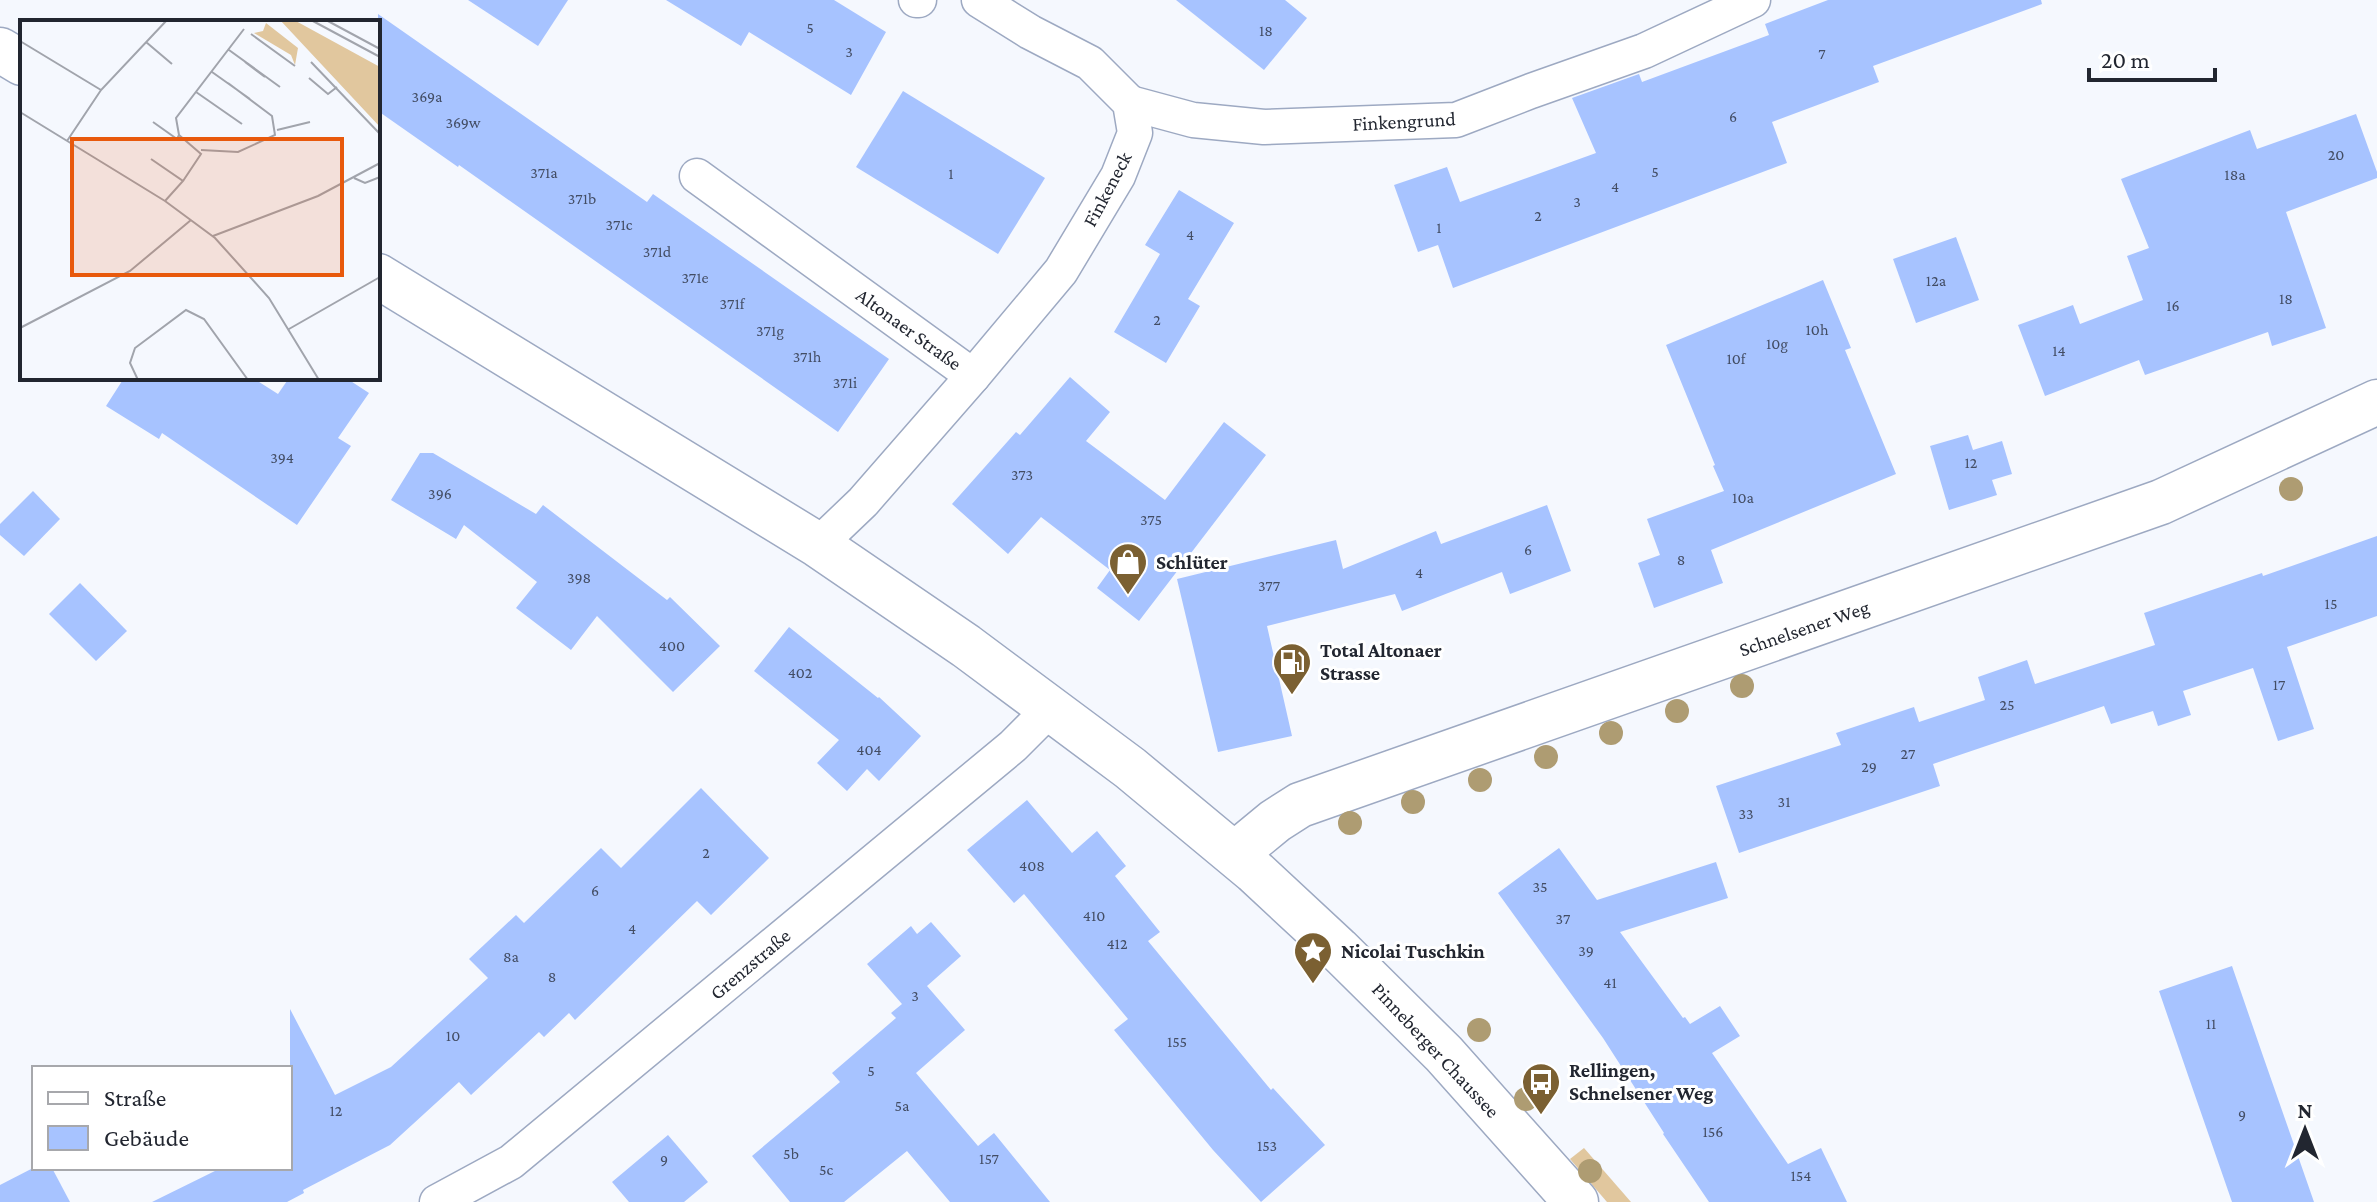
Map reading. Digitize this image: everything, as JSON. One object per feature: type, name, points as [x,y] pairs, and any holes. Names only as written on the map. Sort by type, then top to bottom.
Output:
[{"type":"main road","points":[[0,50],[20,62]]},
{"type":"main road","points":[[380,277],[818,545],[1051,708],[1141,776],[1244,862]]},
{"type":"main road","name":"Schnelsener Weg","points":[[1244,862],[1275,821],[1300,805],[2131,513],[2377,402]]},
{"type":"main road","name":"Pinneberger Chaussee","points":[[1244,862],[1329,940],[1444,1054],[1576,1202]]},
{"type":"street","points":[[979,0],[1030,32],[1090,63],[1130,103]]},
{"type":"street","name":"Finkengrund","points":[[1130,103],[1193,120],[1264,127],[1456,120],[1644,51],[1753,0]]},
{"type":"street","name":"Finkeneck","points":[[973,376],[1061,271],[1118,176],[1135,133],[1130,103]]},
{"type":"street","name":"Altonaer Straße","points":[[697,176],[973,376],[863,502],[818,545]]},
{"type":"street","name":"Grenzstraße","points":[[437,1202],[511,1162],[1013,746],[1051,708]]},
{"type":"shaded area","points":[[1584,1148],[1631,1202],[1607,1202],[1570,1159]]},
{"type":"building","points":[[468,0],[568,0],[538,46]]},
{"type":"building","points":[[666,0],[834,0],[886,32],[851,95],[749,32],[741,46]]},
{"type":"building","points":[[1176,0],[1285,0],[1307,18],[1264,70]]},
{"type":"building","points":[[1828,0],[2041,0],[2042,4],[1873,66],[1879,82],[1772,122],[1787,163],[1453,288],[1438,245],[1418,252],[1394,185],[1447,167],[1460,202],[1596,153],[1572,98],[1639,74],[1642,82],[1769,35],[1765,24]]},
{"type":"building","points":[[378,14],[647,202],[653,194],[889,359],[838,432],[380,112]]},
{"type":"building","points":[[903,91],[1045,178],[998,254],[856,167]]},
{"type":"building","points":[[2356,114],[2377,178],[2286,212],[2326,328],[2272,346],[2268,332],[2145,375],[2139,360],[2045,396],[2018,325],[2073,305],[2080,324],[2143,300],[2127,256],[2149,248],[2121,179],[2250,130],[2257,149]]},
{"type":"building","points":[[1179,190],[1234,223],[1188,299],[1200,306],[1166,363],[1114,332],[1160,254],[1145,245]]},
{"type":"building","points":[[1956,237],[1979,300],[1916,323],[1893,259]]},
{"type":"building","points":[[1823,280],[1851,348],[1845,350],[1896,474],[1711,550],[1723,583],[1654,608],[1638,563],[1660,555],[1647,519],[1724,491],[1666,345]]},
{"type":"building","points":[[1070,377],[1110,412],[1086,441],[1165,500],[1224,422],[1266,455],[1139,621],[1097,588],[1110,570],[1041,517],[1008,554],[952,504],[1016,432],[1020,435]]},
{"type":"building","points":[[123,380],[256,380],[278,394],[288,380],[349,380],[369,393],[338,438],[351,446],[297,525],[162,433],[159,439],[106,406]]},
{"type":"building","points":[[1968,435],[1973,450],[2002,441],[2012,474],[1992,480],[1997,495],[1949,510],[1930,446]]},
{"type":"building","points":[[420,453],[433,453],[536,514],[543,505],[667,600],[670,597],[720,646],[673,692],[597,616],[571,650],[516,608],[537,582],[464,525],[456,539],[391,500]]},
{"type":"building","points":[[33,491],[60,519],[24,556],[0,535],[0,524]]},
{"type":"building","points":[[1547,505],[1571,571],[1510,594],[1502,572],[1402,611],[1395,594],[1267,626],[1292,736],[1218,752],[1177,579],[1336,540],[1343,569],[1436,531],[1441,544]]},
{"type":"building","points":[[2377,536],[2377,616],[2287,647],[2314,729],[2278,741],[2253,668],[2183,691],[2191,715],[2158,726],[2153,711],[2111,724],[2104,706],[1933,764],[1940,786],[1739,853],[1716,786],[1841,745],[1836,733],[1914,707],[1919,722],[1985,700],[1978,677],[2027,660],[2035,684],[2155,645],[2144,613]]},
{"type":"building","points":[[80,583],[127,631],[96,661],[49,614]]},
{"type":"building","points":[[789,627],[879,697],[921,736],[879,781],[867,769],[847,791],[817,763],[839,740],[754,671]]},
{"type":"building","points":[[701,788],[769,858],[711,915],[697,901],[575,1020],[569,1013],[544,1037],[539,1032],[471,1095],[459,1082],[390,1145],[303,1190],[304,1193],[287,1202],[152,1202],[217,1170],[292,1170],[290,1009],[335,1095],[391,1067],[488,978],[469,959],[516,915],[524,923],[601,848],[621,868]]},
{"type":"building","points":[[1027,800],[1072,853],[1097,831],[1126,866],[1115,876],[1160,932],[1148,941],[1271,1090],[1273,1088],[1325,1145],[1261,1202],[1213,1150],[1114,1030],[1128,1019],[1024,894],[1014,903],[967,850]]},
{"type":"building","points":[[1559,848],[1597,900],[1716,862],[1728,898],[1620,932],[1690,1024],[1720,1006],[1740,1036],[1712,1053],[1788,1164],[1821,1148],[1847,1202],[1709,1202],[1603,1038],[1498,893]]},
{"type":"building","points":[[931,922],[961,956],[927,986],[965,1030],[916,1073],[978,1146],[994,1133],[1050,1202],[950,1202],[907,1151],[844,1202],[790,1202],[752,1156],[840,1082],[832,1073],[896,1018],[891,1013],[902,1004],[867,964],[911,926],[917,934]]},
{"type":"building","points":[[2232,966],[2314,1202],[2232,1202],[2159,991]]},
{"type":"building","points":[[668,1135],[708,1182],[684,1202],[629,1202],[612,1182]]},
{"type":"building","points":[[32,1169],[53,1170],[70,1202],[0,1202],[0,1185]]},
{"type":"place","name":"Schlüter","points":[[1128,596]]},
{"type":"place","name":"Total Altonaer Strasse","points":[[1292,696]]},
{"type":"place","name":"Nicolai Tuschkin","points":[[1313,985]]},
{"type":"place","name":"Rellingen, Schnelsener Weg","points":[[1541,1116]]}]
